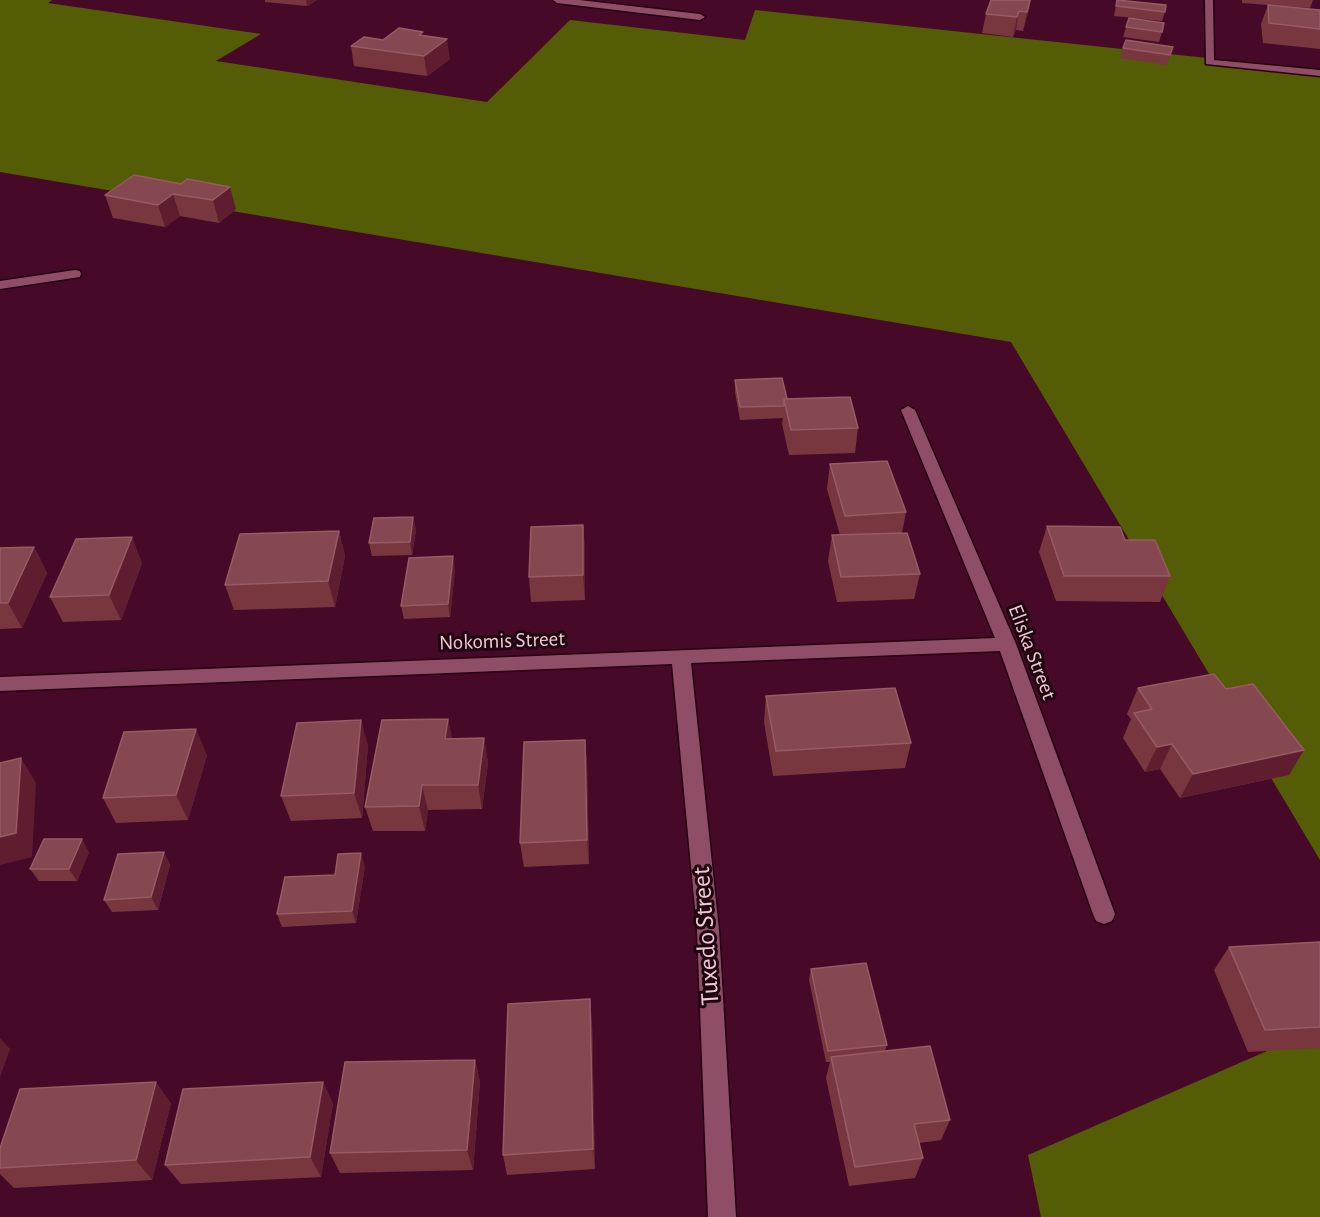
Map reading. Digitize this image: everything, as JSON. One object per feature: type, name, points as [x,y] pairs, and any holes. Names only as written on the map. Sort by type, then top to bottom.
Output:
[{"type":"street","points":[[557,0],[700,18]]},
{"type":"street","points":[[1209,0],[1209,62],[1320,73]]},
{"type":"street","points":[[0,285],[75,274]]},
{"type":"street","name":"Eliska Street","points":[[908,410],[1006,644],[1104,914]]},
{"type":"street","name":"Nokomis Street","points":[[0,684],[1006,644]]},
{"type":"street","name":"Tuxedo Street","points":[[681,656],[708,930],[722,1217]]},
{"type":"green space","points":[[0,0],[52,0],[48,3],[261,34],[216,61],[487,102],[570,20],[745,40],[755,10],[1320,70],[1320,860],[1011,342],[0,172]]},
{"type":"green space","points":[[1320,1028],[1320,1217],[1041,1217],[1028,1155]]},
{"type":"building","points":[[991,0],[1030,0],[1027,12],[1019,11],[1017,17],[986,14]]},
{"type":"building","points":[[1117,0],[1166,5],[1165,12],[1116,6]]},
{"type":"building","points":[[1268,5],[1320,10],[1320,29],[1269,23]]},
{"type":"building","points":[[1129,18],[1164,23],[1162,32],[1126,27]]},
{"type":"building","points":[[399,28],[423,32],[419,35],[447,39],[424,56],[351,46],[364,37],[383,40]]},
{"type":"building","points":[[1126,40],[1173,47],[1170,55],[1123,48]]},
{"type":"building","points":[[134,175],[181,184],[187,179],[230,187],[213,200],[173,194],[158,205],[105,195]]},
{"type":"building","points":[[782,378],[787,399],[784,399],[784,406],[740,407],[735,380]]},
{"type":"building","points":[[850,397],[858,428],[791,430],[784,399]]},
{"type":"building","points":[[887,461],[906,512],[845,516],[830,464]]},
{"type":"building","points":[[413,517],[410,542],[369,543],[374,518]]},
{"type":"building","points":[[583,525],[583,575],[529,577],[531,527]]},
{"type":"building","points":[[1047,526],[1120,527],[1125,540],[1155,540],[1170,576],[1064,576]]},
{"type":"building","points":[[339,531],[328,581],[225,585],[240,534]]},
{"type":"building","points":[[907,533],[920,574],[841,577],[832,535]]},
{"type":"building","points":[[132,537],[109,595],[50,597],[76,539]]},
{"type":"building","points":[[34,547],[8,603],[0,603],[0,548]]},
{"type":"building","points":[[453,556],[448,604],[401,606],[409,558]]},
{"type":"building","points":[[1214,674],[1226,689],[1253,684],[1304,750],[1193,774],[1172,744],[1157,747],[1134,713],[1152,709],[1138,688]]},
{"type":"building","points":[[895,688],[911,743],[776,751],[766,696]]},
{"type":"building","points":[[448,719],[445,739],[484,738],[478,785],[422,785],[419,806],[365,807],[382,720]]},
{"type":"building","points":[[361,720],[354,793],[281,796],[297,723]]},
{"type":"building","points":[[196,729],[176,795],[103,798],[124,732]]},
{"type":"building","points":[[585,740],[587,840],[520,843],[524,742]]},
{"type":"building","points":[[21,758],[16,833],[0,837],[0,763]]},
{"type":"building","points":[[44,839],[82,839],[69,869],[30,869]]},
{"type":"building","points":[[164,852],[151,897],[104,900],[118,854]]},
{"type":"building","points":[[361,853],[352,911],[277,914],[285,877],[335,875],[338,854]]},
{"type":"building","points":[[1320,942],[1320,1027],[1265,1030],[1229,947]]},
{"type":"building","points":[[866,963],[887,1045],[828,1051],[811,969]]},
{"type":"building","points":[[590,999],[593,1149],[503,1155],[508,1004]]},
{"type":"building","points":[[930,1046],[950,1120],[914,1124],[923,1158],[855,1167],[831,1057]]},
{"type":"building","points":[[475,1060],[467,1150],[330,1153],[345,1062]]},
{"type":"building","points":[[156,1082],[136,1160],[0,1168],[0,1148],[20,1089]]},
{"type":"building","points":[[323,1082],[310,1157],[165,1165],[183,1089]]}]
